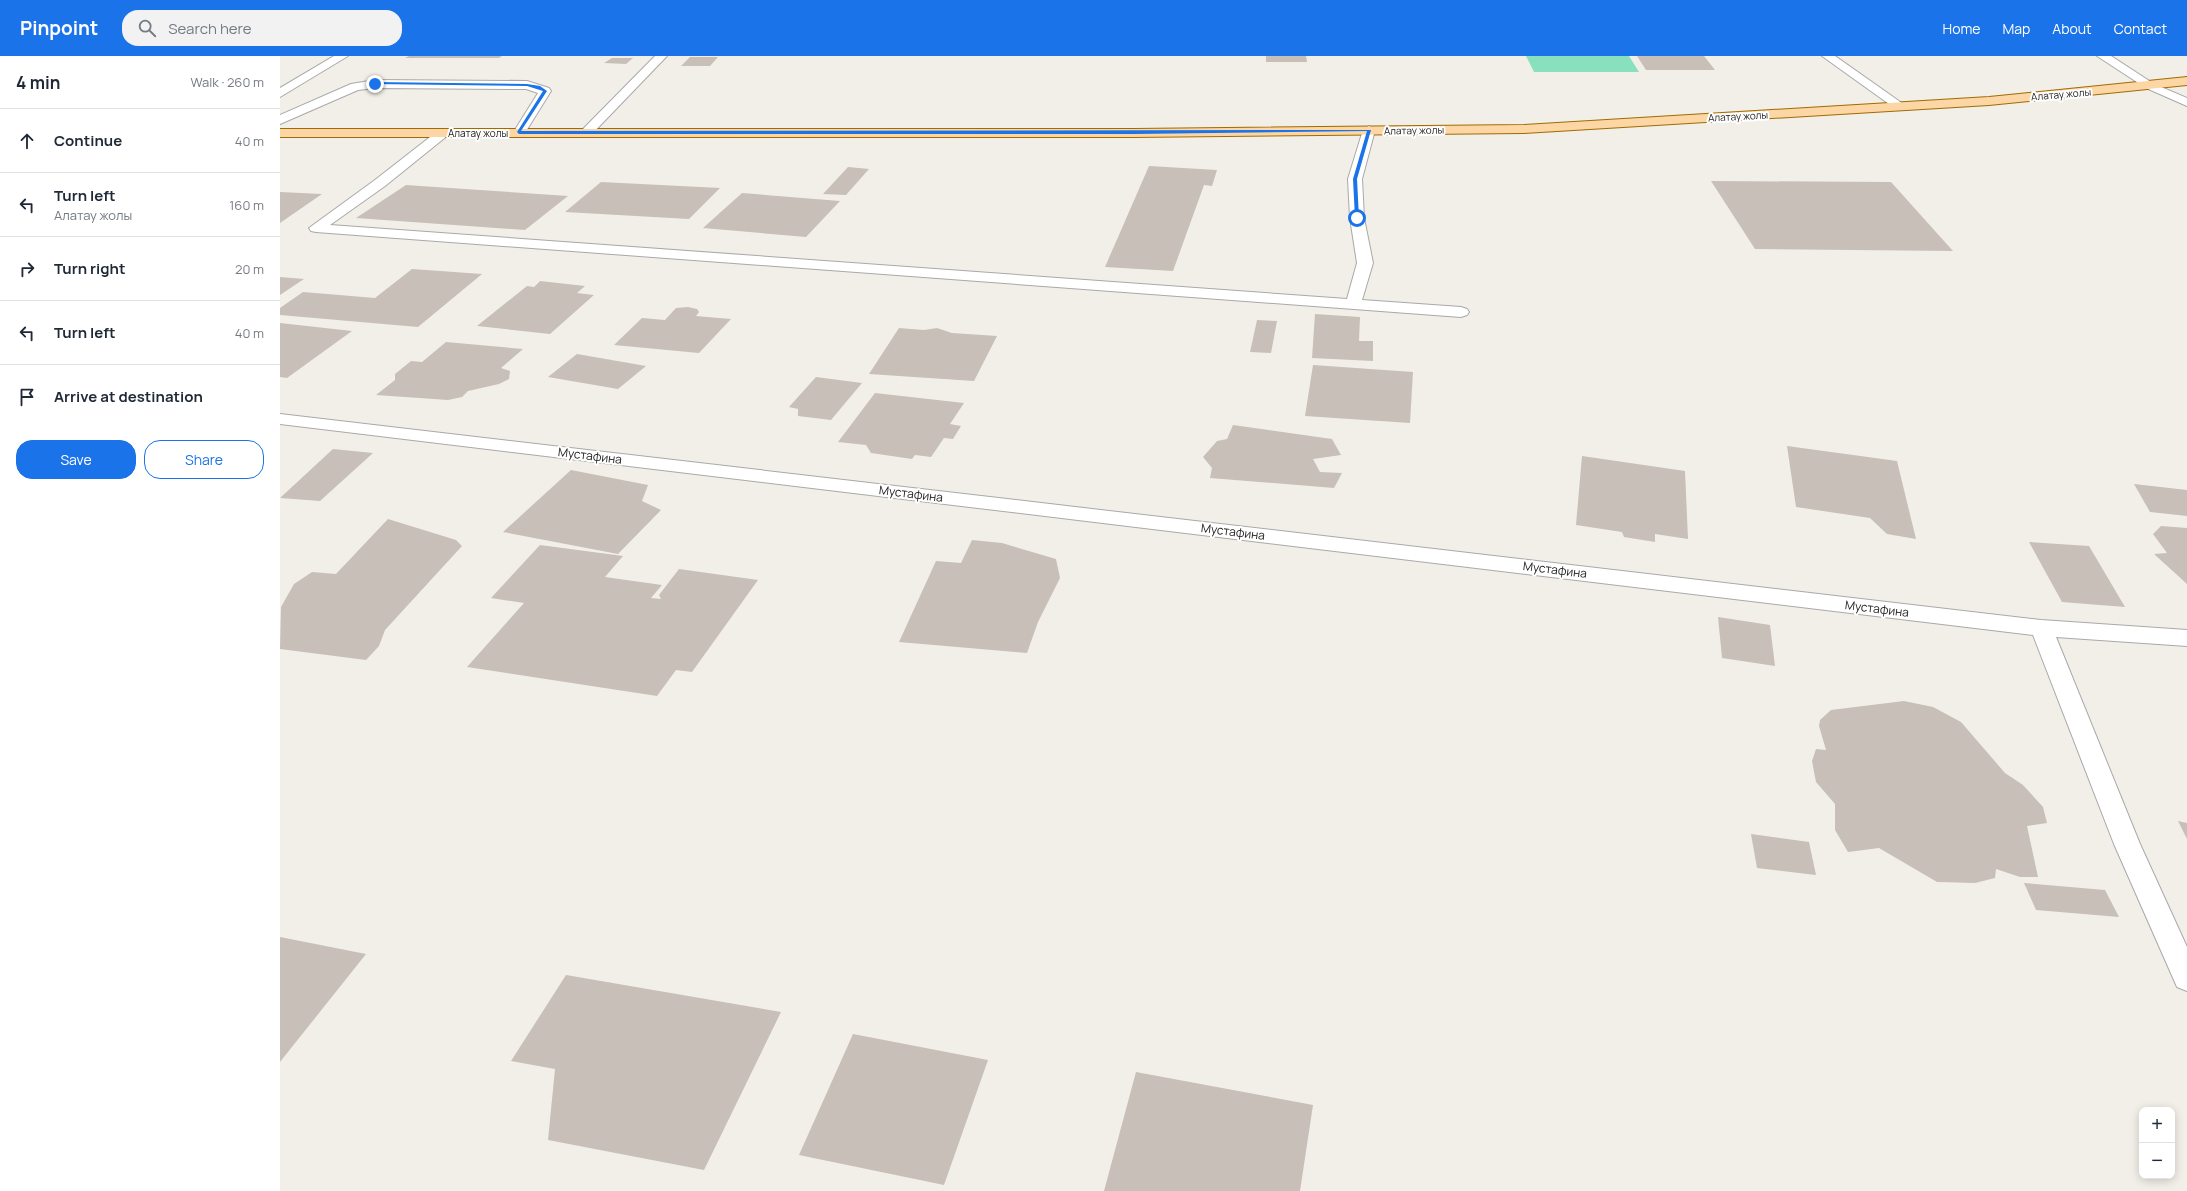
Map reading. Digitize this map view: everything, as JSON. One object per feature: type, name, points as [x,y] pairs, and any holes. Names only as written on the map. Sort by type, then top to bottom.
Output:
[{"type":"main road","name":"Алатау жолы","points":[[280,133],[1134,132],[1524,129],[1989,101],[2150,86],[2187,81]]},
{"type":"street","points":[[280,93],[342,56]]},
{"type":"street","points":[[586,132],[661,56]]},
{"type":"street","points":[[1828,56],[1900,106]]},
{"type":"street","points":[[2103,56],[2150,86],[2187,102]]},
{"type":"street","points":[[280,120],[355,87],[375,84],[527,85],[539,87],[545,91],[519,132]]},
{"type":"street","points":[[1353,304],[1365,263],[1357,218],[1355,179],[1369,130]]},
{"type":"street","points":[[443,132],[380,183],[316,228],[1461,312]]},
{"type":"street","name":"Мустафина","points":[[280,419],[2041,628],[2187,638]]},
{"type":"street","points":[[2041,628],[2127,844],[2187,978]]},
{"type":"green space","points":[[1526,56],[1629,56],[1639,72],[1534,72]]},
{"type":"building","points":[[409,56],[502,56],[499,58],[405,58]]},
{"type":"building","points":[[1266,56],[1306,56],[1307,62],[1266,62]]},
{"type":"building","points":[[1637,56],[1704,56],[1715,70],[1646,70]]},
{"type":"building","points":[[690,57],[718,57],[710,66],[681,66]]},
{"type":"building","points":[[612,58],[633,58],[626,64],[604,63]]},
{"type":"building","points":[[1149,166],[1217,170],[1212,186],[1204,185],[1173,271],[1105,267]]},
{"type":"building","points":[[848,167],[869,169],[846,195],[823,194]]},
{"type":"building","points":[[1711,181],[1891,182],[1953,251],[1755,249]]},
{"type":"building","points":[[601,182],[720,188],[689,219],[565,212]]},
{"type":"building","points":[[406,185],[568,196],[525,230],[356,218]]},
{"type":"building","points":[[280,192],[322,194],[280,223]]},
{"type":"building","points":[[742,193],[840,201],[806,237],[703,228]]},
{"type":"building","points":[[412,269],[482,274],[418,327],[280,315],[280,308],[303,292],[375,298]]},
{"type":"building","points":[[280,277],[304,279],[280,295]]},
{"type":"building","points":[[540,281],[585,286],[577,293],[594,295],[550,334],[477,326],[527,286],[534,287]]},
{"type":"building","points":[[688,307],[697,309],[699,312],[696,316],[731,319],[699,353],[614,345],[642,318],[665,320],[676,308]]},
{"type":"building","points":[[1315,314],[1360,317],[1359,341],[1373,341],[1373,361],[1312,358]]},
{"type":"building","points":[[1257,320],[1277,321],[1271,353],[1250,352]]},
{"type":"building","points":[[280,323],[352,331],[287,378],[280,377]]},
{"type":"building","points":[[899,328],[924,330],[937,328],[952,333],[997,336],[974,381],[869,374]]},
{"type":"building","points":[[446,342],[523,349],[501,368],[510,371],[509,379],[499,384],[468,391],[462,397],[448,400],[376,395],[395,380],[395,374],[411,361],[422,362]]},
{"type":"building","points":[[577,354],[646,366],[618,389],[548,377]]},
{"type":"building","points":[[1313,365],[1413,372],[1410,423],[1305,416]]},
{"type":"building","points":[[816,377],[862,383],[831,420],[798,416],[798,409],[789,407]]},
{"type":"building","points":[[875,393],[964,403],[950,424],[961,426],[953,439],[944,438],[931,457],[915,455],[912,459],[871,453],[866,445],[838,442]]},
{"type":"building","points":[[1233,425],[1332,439],[1341,455],[1313,459],[1320,472],[1342,473],[1334,488],[1210,478],[1212,468],[1203,457],[1217,441],[1227,439]]},
{"type":"building","points":[[1787,446],[1897,461],[1916,539],[1887,534],[1870,518],[1796,507]]},
{"type":"building","points":[[333,449],[373,453],[320,501],[280,498]]},
{"type":"building","points":[[1582,456],[1685,471],[1688,539],[1655,534],[1655,542],[1624,537],[1622,532],[1576,525]]},
{"type":"building","points":[[571,470],[648,485],[642,501],[661,510],[618,554],[503,532]]},
{"type":"building","points":[[2134,484],[2187,490],[2187,516],[2150,512]]},
{"type":"building","points":[[388,519],[456,540],[462,546],[385,630],[379,646],[366,660],[280,649],[281,607],[294,584],[312,572],[336,574]]},
{"type":"building","points":[[2161,526],[2187,528],[2187,584],[2154,554],[2167,553],[2153,534]]},
{"type":"building","points":[[972,540],[1002,543],[1056,559],[1060,578],[1038,622],[1027,653],[899,642],[936,561],[961,563]]},
{"type":"building","points":[[2029,542],[2089,546],[2125,607],[2062,602]]},
{"type":"building","points":[[540,545],[623,556],[605,577],[662,585],[651,598],[661,599],[659,595],[679,569],[758,580],[692,672],[676,670],[657,696],[467,667],[524,603],[491,598]]},
{"type":"building","points":[[1718,617],[1770,625],[1775,666],[1722,658]]},
{"type":"building","points":[[1904,701],[1933,707],[1961,722],[2005,773],[2023,785],[2043,807],[2047,823],[2027,826],[2038,877],[2020,877],[1996,869],[1995,878],[1975,883],[1937,882],[1879,848],[1848,852],[1835,830],[1835,804],[1816,782],[1812,761],[1816,749],[1826,750],[1819,726],[1820,720],[1831,710]]},
{"type":"building","points":[[2178,821],[2187,823],[2187,839]]},
{"type":"building","points":[[1751,834],[1809,842],[1816,875],[1757,868]]},
{"type":"building","points":[[2024,883],[2105,890],[2119,917],[2036,910]]},
{"type":"building","points":[[280,937],[366,954],[280,1062]]},
{"type":"building","points":[[566,975],[781,1012],[704,1170],[548,1140],[555,1069],[511,1061]]},
{"type":"building","points":[[853,1034],[988,1060],[944,1185],[799,1155]]},
{"type":"building","points":[[1136,1072],[1313,1105],[1300,1191],[1104,1191]]},
{"type":"route","points":[[375,84],[527,85],[539,87],[545,91],[519,132],[1134,132],[1369,130],[1355,179],[1357,218]]}]
